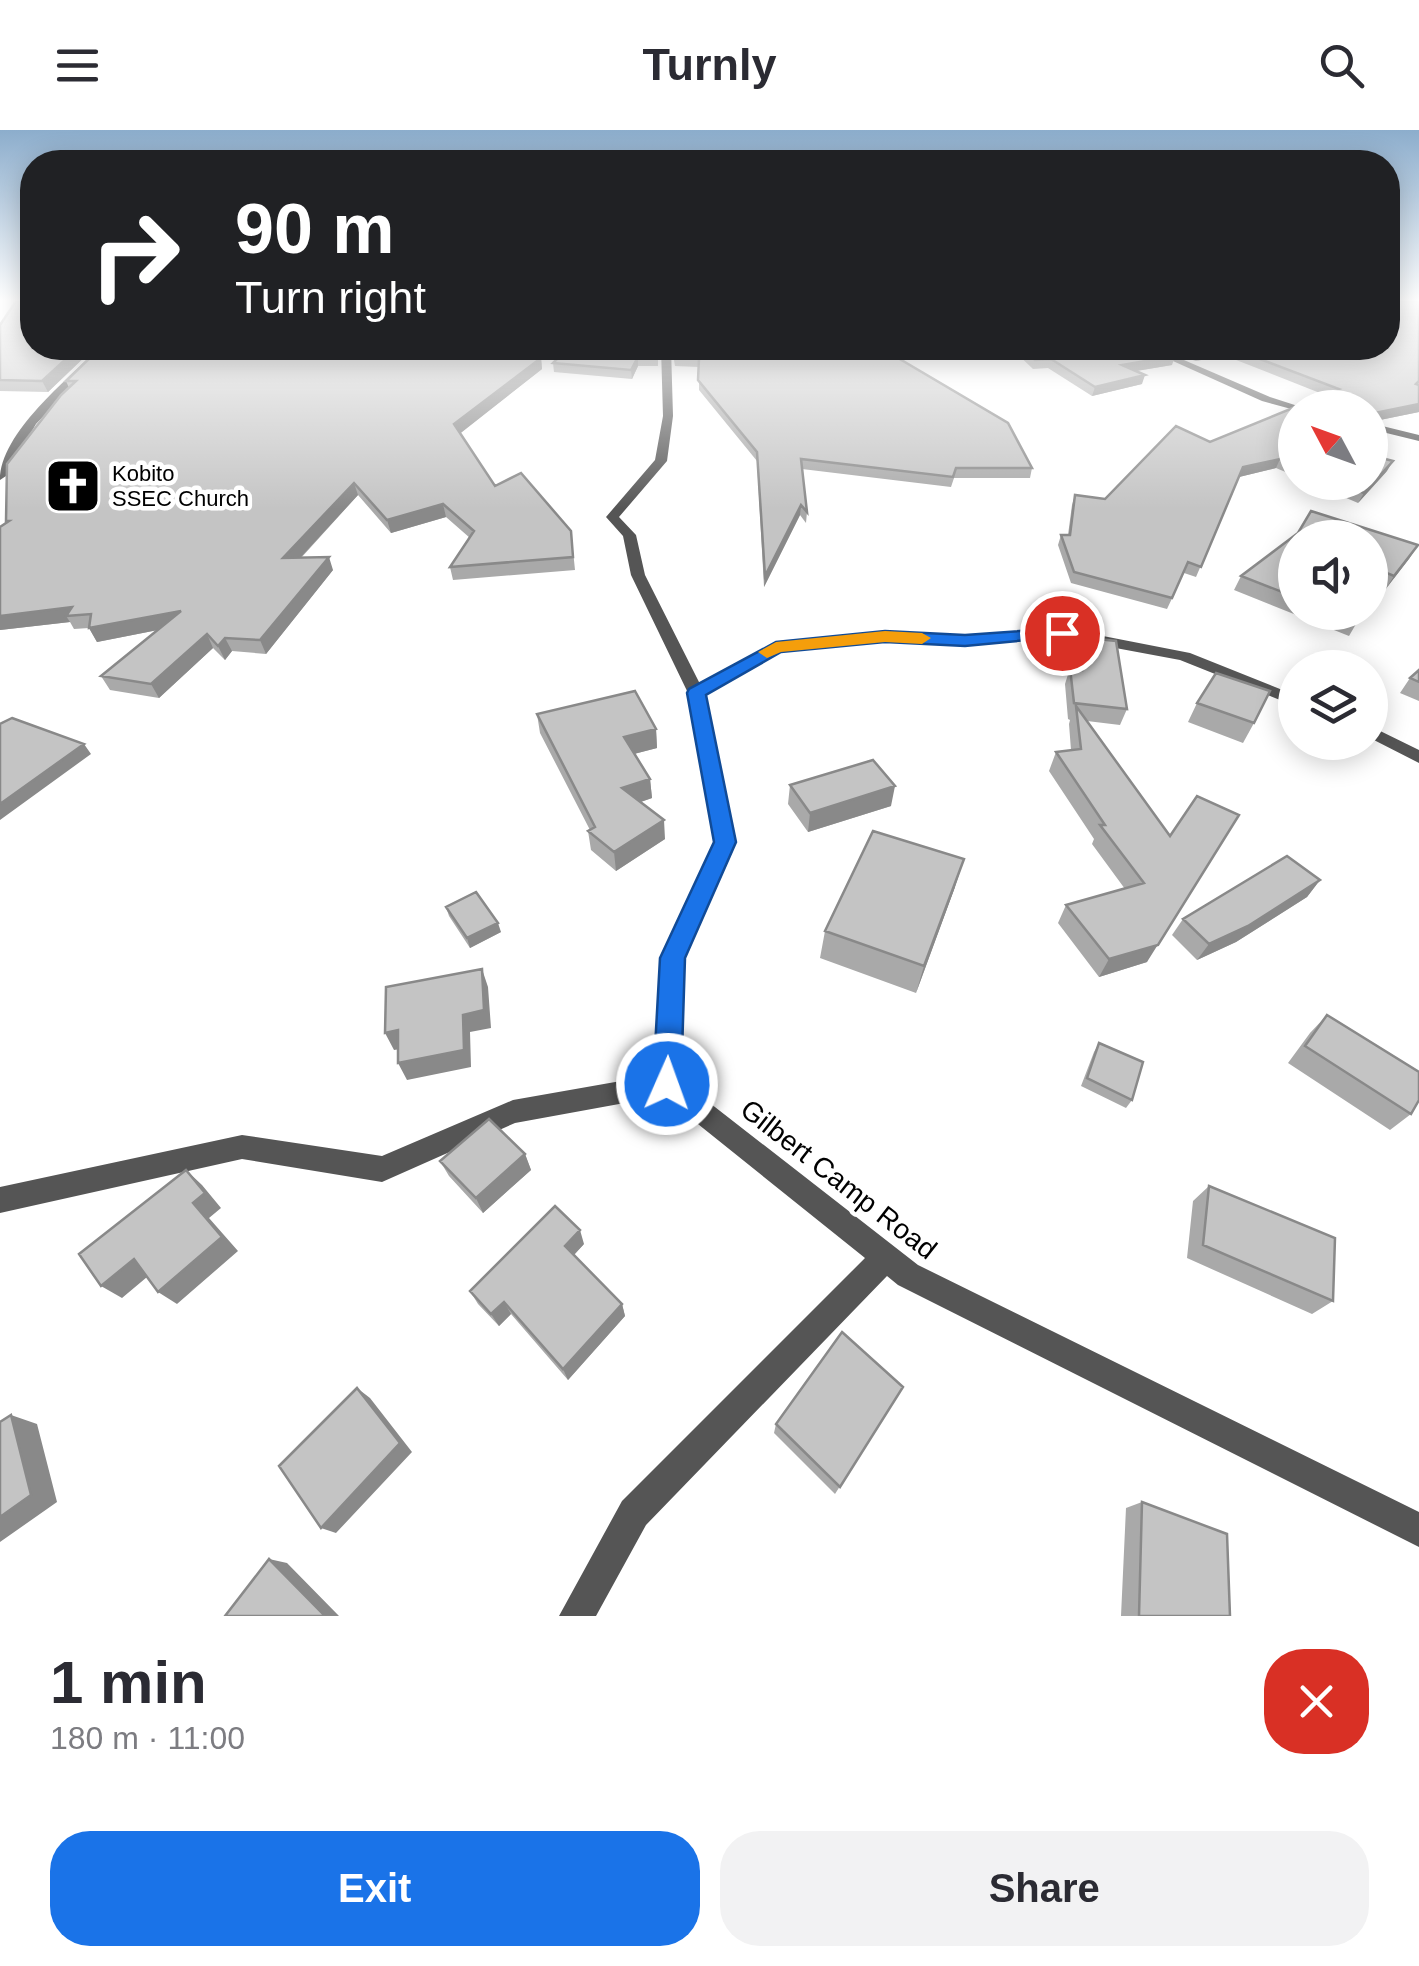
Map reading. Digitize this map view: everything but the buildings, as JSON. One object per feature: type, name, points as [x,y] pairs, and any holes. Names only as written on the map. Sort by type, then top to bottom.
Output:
[{"type":"street","points":[[0,476],[31,422],[82,370]]},
{"type":"street","points":[[0,1200],[242,1147],[382,1169],[513,1112],[667,1084],[673,958],[725,842],[696,693],[638,574],[629,535],[612,517],[660,461],[668,416],[667,370]]},
{"type":"street","points":[[1200,370],[1278,402]]},
{"type":"street","points":[[1388,430],[1419,438]]},
{"type":"street","points":[[696,693],[776,647],[885,636],[965,640],[1062,633],[1184,656],[1278,694]]},
{"type":"street","points":[[1388,741],[1419,757]]},
{"type":"street","name":"Gilbert Camp Road","points":[[667,1084],[908,1275],[1419,1530]]},
{"type":"street","points":[[577,1616],[634,1513],[886,1257]]},
{"type":"slow traffic","points":[[767,652],[776,647],[885,636],[922,638]]},
{"type":"place","name":"Kobito SSEC Church","points":[[73,486]]},
{"type":"route","points":[[667,1084],[673,958],[725,842],[696,693],[776,647],[885,636],[965,640],[1062,633]]}]
